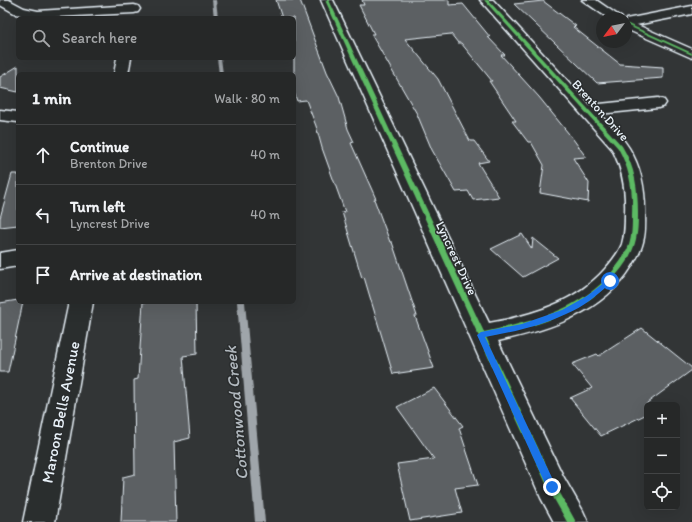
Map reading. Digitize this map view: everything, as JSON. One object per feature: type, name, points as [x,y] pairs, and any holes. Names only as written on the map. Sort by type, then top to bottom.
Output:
[{"type":"street","points":[[0,0],[20,11],[38,15],[133,9]]},
{"type":"street","name":"Lyncrest Drive","points":[[327,0],[552,487],[572,522]]},
{"type":"street","name":"Brenton Drive","points":[[481,335],[522,327],[564,312],[589,298],[610,281],[624,261],[633,242],[636,195],[634,179],[629,163],[620,147],[486,0]]},
{"type":"street","points":[[588,0],[607,12]]},
{"type":"street","points":[[632,23],[692,10]]},
{"type":"street","points":[[632,27],[692,54]]},
{"type":"street","points":[[121,72],[124,60]]},
{"type":"street","name":"Brenton Drive","points":[[587,110],[658,104]]},
{"type":"street","points":[[0,114],[16,117]]},
{"type":"street","points":[[0,261],[16,258]]},
{"type":"street","name":"Maroon Bells Avenue","points":[[39,522],[81,304]]},
{"type":"building","points":[[276,0],[300,0],[327,72],[339,97],[348,129],[354,142],[351,143],[376,199],[374,199],[390,242],[392,242],[417,316],[415,316],[434,368],[393,374],[364,277],[362,278],[342,212],[345,212],[322,148],[316,126],[306,100],[297,101],[296,98],[296,72],[294,72],[294,60],[296,60],[296,16],[281,16]]},
{"type":"building","points":[[362,0],[449,0],[449,5],[463,4],[490,37],[488,37],[505,55],[501,55],[539,97],[586,157],[573,158],[589,183],[588,202],[540,193],[544,165],[531,142],[528,142],[512,121],[516,121],[489,81],[492,81],[461,43],[458,43],[451,34],[405,39],[438,79],[470,141],[474,141],[489,161],[478,163],[499,197],[473,200],[468,191],[456,192],[432,150],[417,114],[371,34],[374,34],[359,5],[364,5]]},
{"type":"building","points":[[543,1],[576,26],[573,27],[596,45],[596,48],[600,48],[620,64],[663,67],[663,78],[597,83],[514,4]]},
{"type":"building","points":[[18,66],[18,72],[16,72],[16,92],[0,88],[0,77]]},
{"type":"building","points":[[12,174],[16,174],[16,225],[0,227],[0,218]]},
{"type":"building","points":[[522,234],[532,249],[533,238],[558,258],[523,277],[491,249]]},
{"type":"building","points":[[16,300],[16,304],[23,304],[8,372],[0,372],[0,303]]},
{"type":"building","points":[[143,304],[196,304],[197,354],[183,356],[190,438],[174,442],[176,522],[121,522],[123,477],[135,474],[134,380],[138,379]]},
{"type":"building","points":[[642,328],[692,368],[692,370],[648,402],[644,402],[644,415],[601,436],[570,398],[592,388],[572,364],[597,354],[599,356]]},
{"type":"building","points":[[434,388],[463,426],[459,428],[478,485],[455,488],[462,513],[410,521],[397,464],[434,459],[397,407]]},
{"type":"waterway","name":"Cottonwood Creek","points":[[214,0],[216,16]]},
{"type":"waterway","name":"Cottonwood Creek","points":[[219,60],[221,72]]},
{"type":"waterway","name":"Cottonwood Creek","points":[[241,304],[260,522]]},
{"type":"cycle path","points":[[327,0],[552,487],[572,522]]},
{"type":"cycle path","points":[[481,335],[519,327],[557,315],[591,296],[606,283],[619,268],[629,252],[634,238],[635,207],[634,181],[629,165],[620,147],[486,0]]},
{"type":"cycle path","points":[[632,27],[692,54]]},
{"type":"route","points":[[552,487],[481,335],[522,327],[564,312],[589,298],[610,281]]}]
